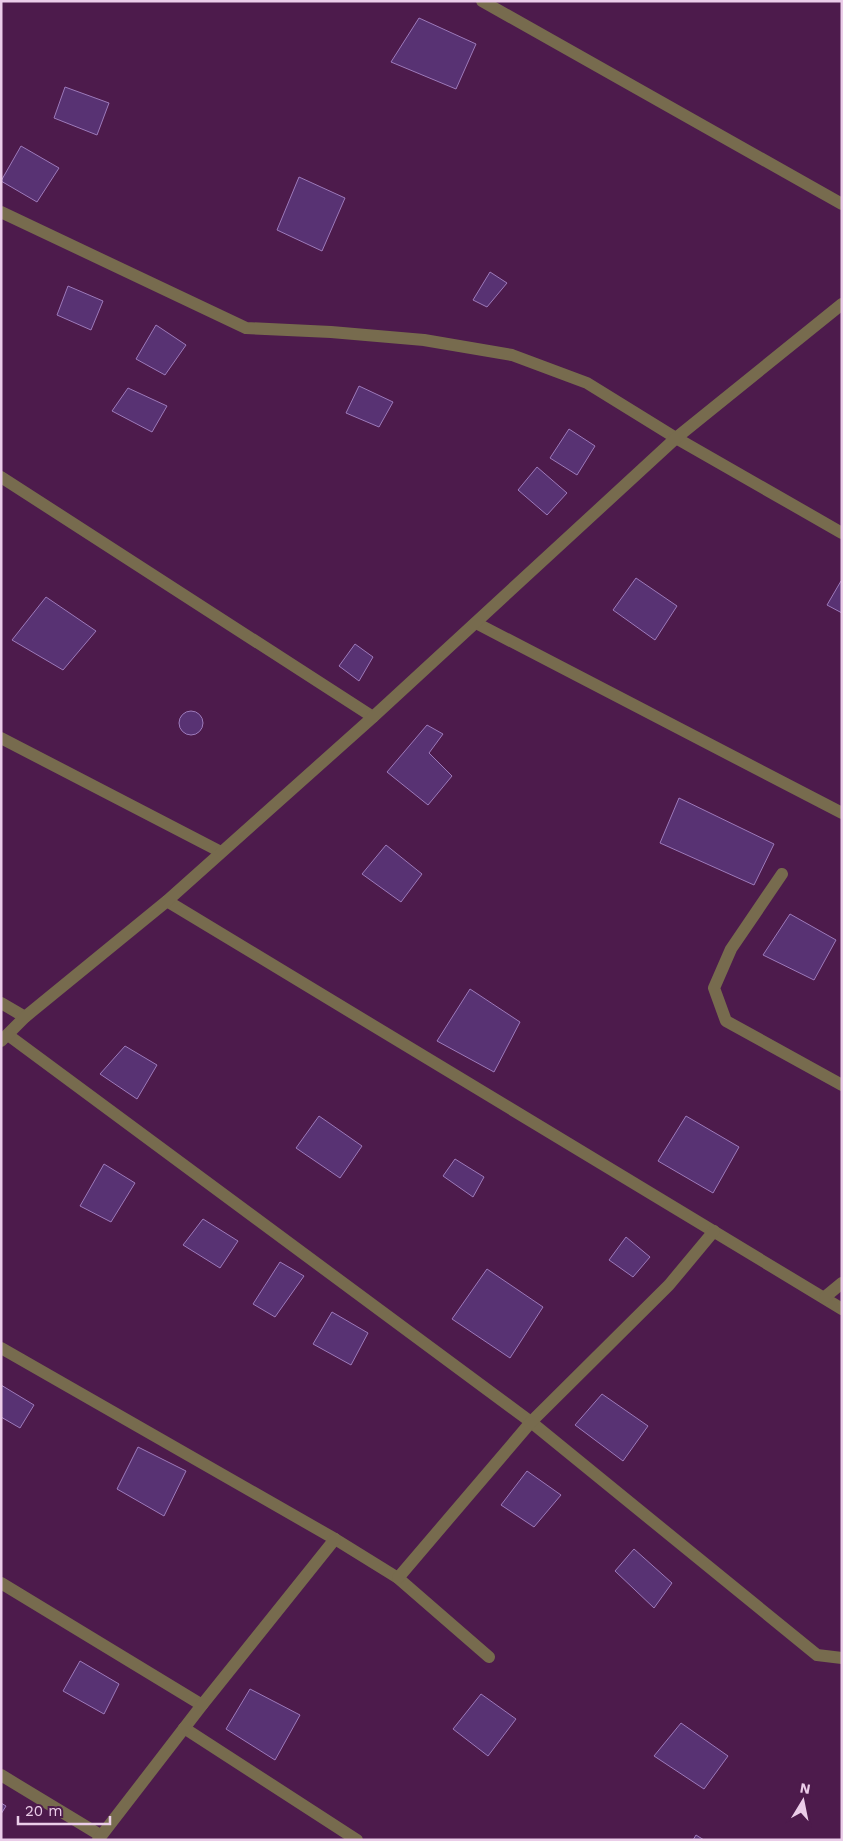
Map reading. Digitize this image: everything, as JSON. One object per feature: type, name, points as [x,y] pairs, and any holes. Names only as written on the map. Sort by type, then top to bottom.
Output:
[{"type":"street","points":[[482,1],[842,204]]},
{"type":"street","points":[[1,212],[246,328],[331,332],[424,340],[512,355],[587,383],[676,438],[842,533]]},
{"type":"street","points":[[842,304],[676,438],[373,717],[167,901],[25,1017],[5,1038],[531,1422],[817,1655],[842,1658]]},
{"type":"street","points":[[1,477],[373,717]]},
{"type":"street","points":[[476,623],[842,812]]},
{"type":"street","points":[[1,738],[222,852]]},
{"type":"street","points":[[782,874],[731,949],[714,988],[726,1020],[842,1084]]},
{"type":"street","points":[[167,901],[842,1309]]},
{"type":"street","points":[[1,1003],[25,1017]]},
{"type":"street","points":[[398,1578],[531,1422],[669,1285],[714,1231]]},
{"type":"street","points":[[825,1298],[842,1283]]},
{"type":"street","points":[[1,1348],[335,1539],[398,1578],[489,1657]]},
{"type":"street","points":[[1,1775],[99,1838],[202,1705],[335,1539]]},
{"type":"street","points":[[1,1583],[202,1705]]},
{"type":"street","points":[[184,1728],[357,1840]]},
{"type":"building","points":[[419,18],[476,44],[456,89],[391,62]]},
{"type":"building","points":[[65,87],[109,103],[97,135],[54,118]]},
{"type":"building","points":[[21,146],[59,168],[37,202],[1,181]]},
{"type":"building","points":[[299,177],[345,198],[322,251],[277,230]]},
{"type":"building","points":[[490,272],[507,283],[487,307],[473,300]]},
{"type":"building","points":[[68,286],[103,301],[91,330],[57,315]]},
{"type":"building","points":[[156,325],[186,345],[165,375],[136,359]]},
{"type":"building","points":[[359,386],[393,402],[379,427],[346,413]]},
{"type":"building","points":[[128,388],[167,406],[152,432],[112,411]]},
{"type":"building","points":[[569,429],[595,446],[577,475],[550,458]]},
{"type":"building","points":[[537,467],[567,493],[547,515],[518,490]]},
{"type":"building","points":[[636,578],[677,606],[655,640],[613,610]]},
{"type":"building","points":[[842,581],[842,613],[827,605]]},
{"type":"building","points":[[46,597],[96,631],[63,670],[12,640]]},
{"type":"building","points":[[355,644],[373,657],[359,681],[339,666]]},
{"type":"building","points":[[191,711],[196,712],[202,718],[202,728],[196,734],[191,735],[186,734],[180,728],[179,723],[180,718],[186,712]]},
{"type":"building","points":[[427,725],[443,734],[429,753],[452,776],[428,805],[387,772]]},
{"type":"building","points":[[679,798],[774,844],[754,885],[660,843]]},
{"type":"building","points":[[386,845],[422,874],[401,902],[362,874]]},
{"type":"building","points":[[790,914],[836,940],[814,980],[763,955]]},
{"type":"building","points":[[470,989],[520,1022],[494,1072],[437,1041]]},
{"type":"building","points":[[125,1046],[157,1065],[137,1099],[100,1074]]},
{"type":"building","points":[[319,1116],[362,1146],[340,1178],[296,1148]]},
{"type":"building","points":[[686,1116],[739,1147],[713,1193],[658,1161]]},
{"type":"building","points":[[455,1159],[484,1177],[473,1197],[443,1176]]},
{"type":"building","points":[[104,1164],[135,1183],[111,1222],[80,1206]]},
{"type":"building","points":[[203,1219],[238,1241],[220,1268],[183,1245]]},
{"type":"building","points":[[626,1237],[650,1257],[633,1277],[609,1260]]},
{"type":"building","points":[[280,1262],[304,1276],[275,1317],[253,1304]]},
{"type":"building","points":[[487,1269],[543,1307],[510,1358],[452,1319]]},
{"type":"building","points":[[332,1312],[368,1333],[351,1365],[313,1344]]},
{"type":"building","points":[[1,1385],[34,1405],[20,1428],[1,1417]]},
{"type":"building","points":[[602,1394],[648,1426],[623,1461],[575,1425]]},
{"type":"building","points":[[138,1447],[186,1471],[164,1516],[117,1489]]},
{"type":"building","points":[[527,1471],[561,1495],[534,1527],[501,1505]]},
{"type":"building","points":[[634,1549],[672,1583],[654,1608],[615,1571]]},
{"type":"building","points":[[80,1661],[119,1684],[104,1714],[63,1691]]},
{"type":"building","points":[[250,1689],[300,1715],[275,1760],[226,1729]]},
{"type":"building","points":[[481,1694],[516,1719],[488,1756],[453,1729]]},
{"type":"building","points":[[681,1723],[728,1756],[704,1789],[654,1756]]},
{"type":"building","points":[[1,1803],[6,1806],[1,1814]]},
{"type":"building","points":[[696,1835],[704,1840],[693,1840]]}]
